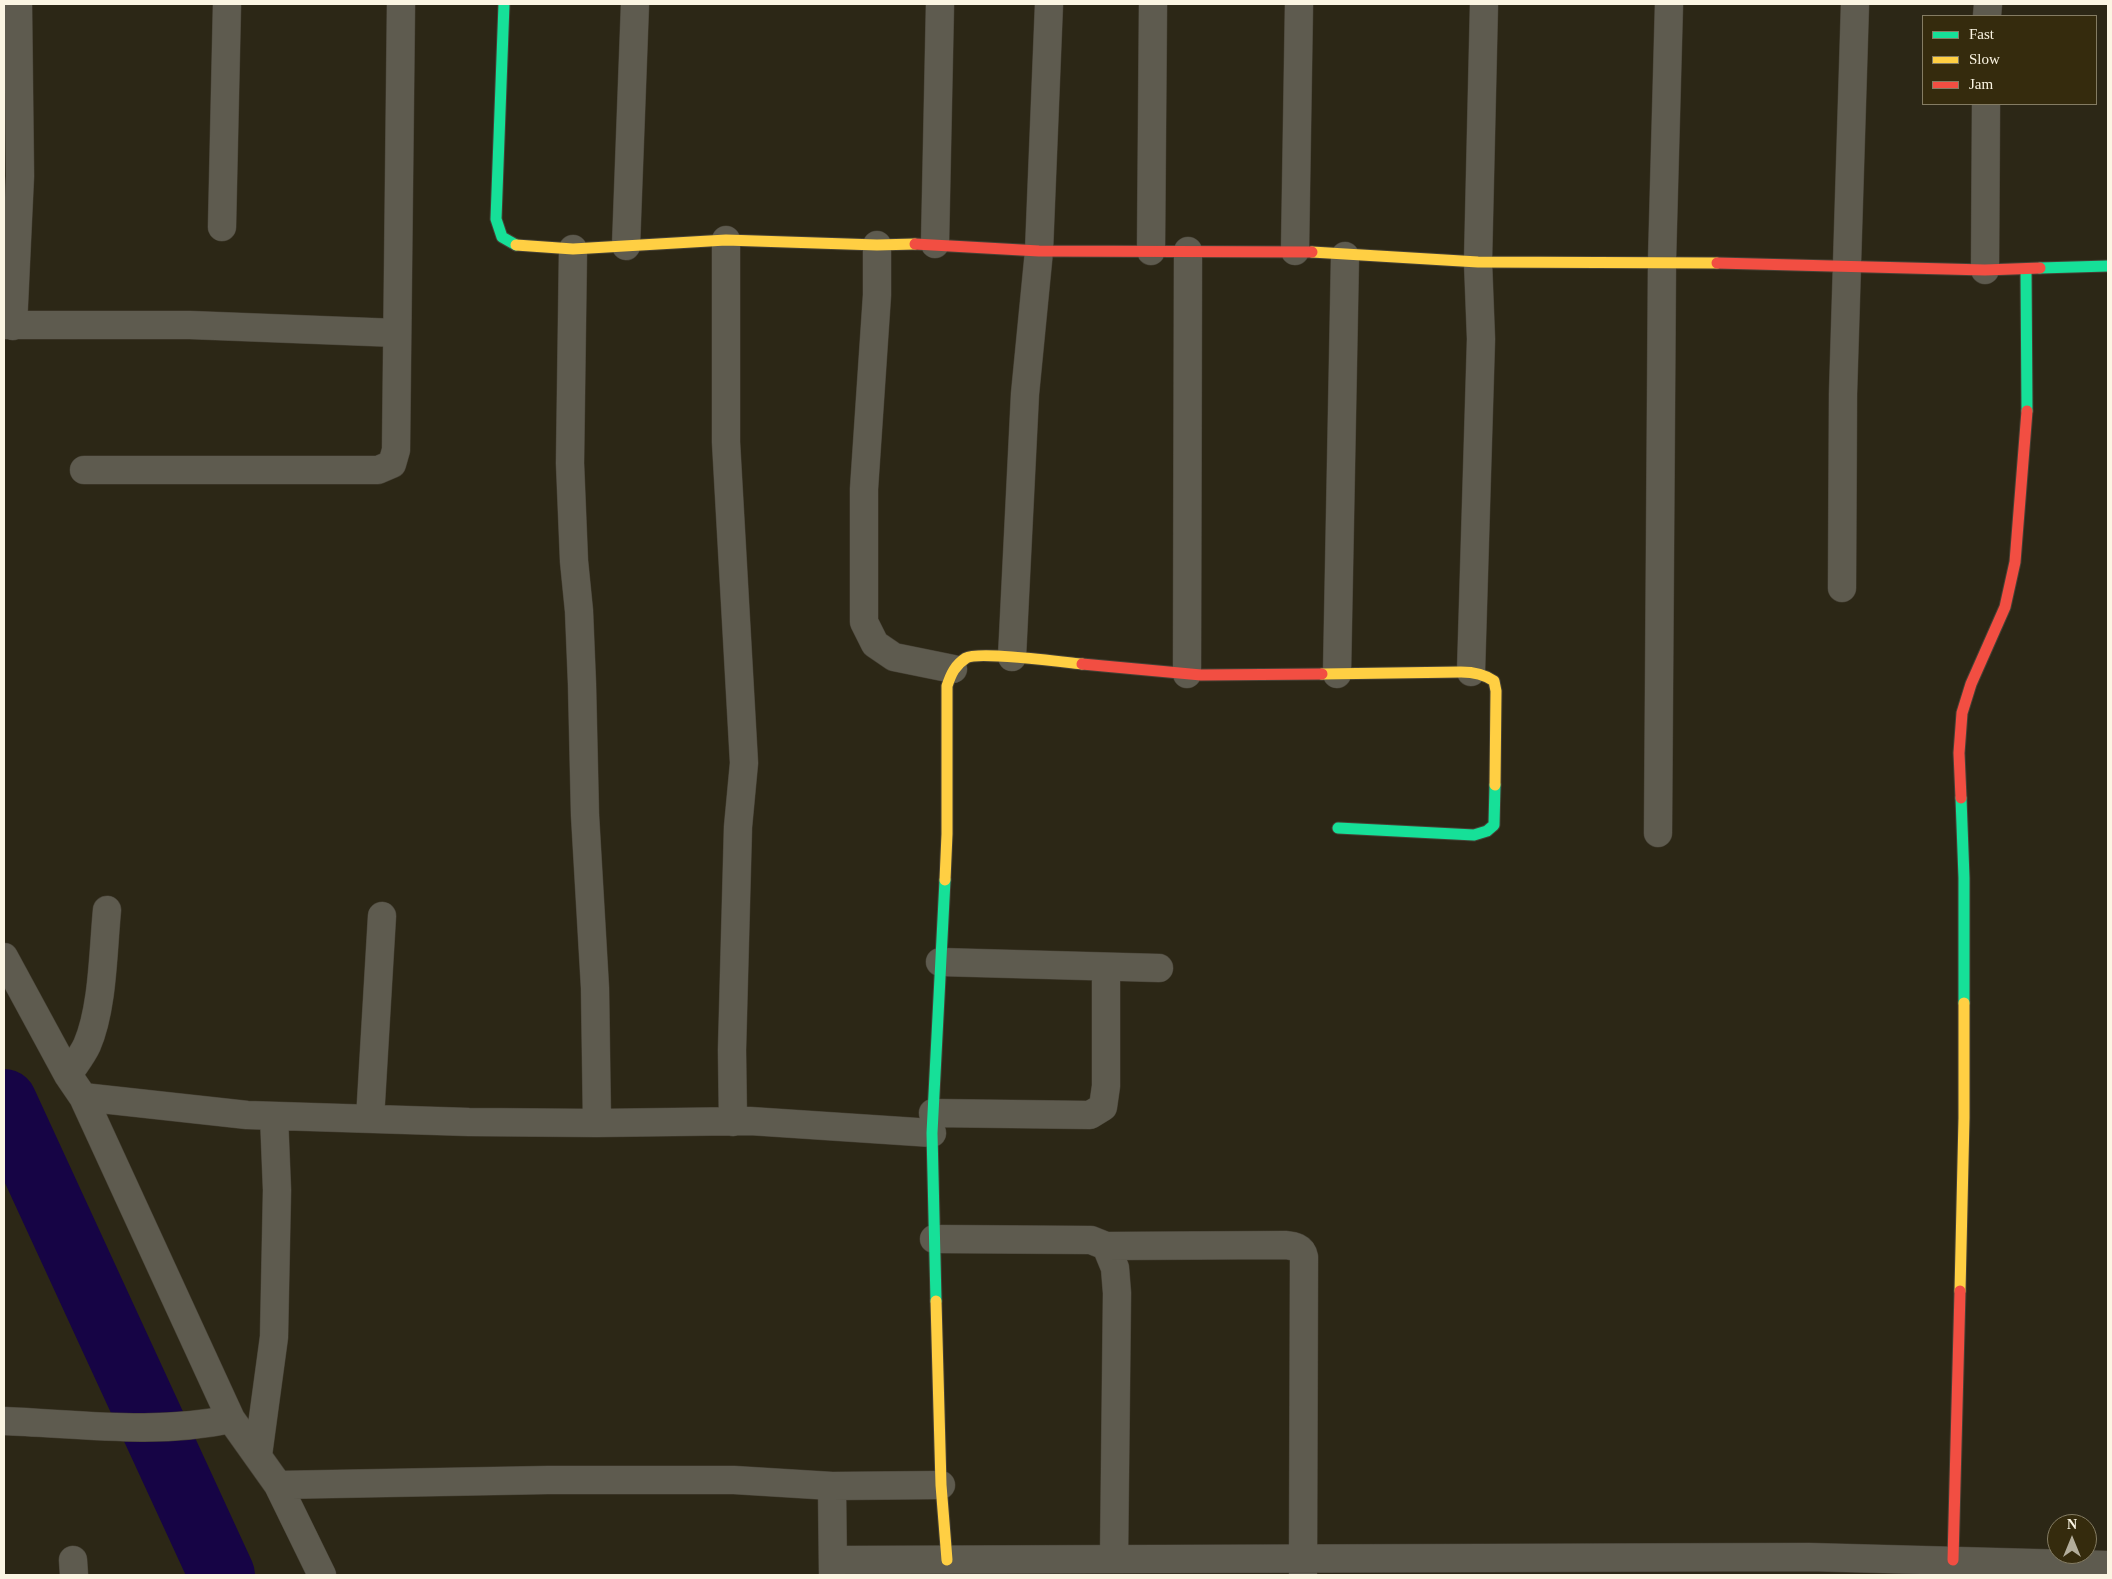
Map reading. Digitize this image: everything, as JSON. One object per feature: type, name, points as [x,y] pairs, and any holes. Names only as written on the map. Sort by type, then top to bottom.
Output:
[{"type":"street","points":[[18,4],[20,176],[8,326],[190,325],[397,333]]},
{"type":"street","points":[[222,227],[227,4]]},
{"type":"street","points":[[84,470],[378,470],[392,464],[396,450],[401,4]]},
{"type":"street","points":[[504,4],[496,219],[502,237],[519,246],[573,249],[726,240],[877,245],[935,244],[1039,251],[1295,251],[1345,256],[1478,262],[1662,261],[1985,270],[2108,266]]},
{"type":"street","points":[[626,246],[635,4]]},
{"type":"street","points":[[935,244],[940,4]]},
{"type":"street","points":[[1012,657],[1025,394],[1039,251],[1049,4]]},
{"type":"street","points":[[1151,251],[1153,4]]},
{"type":"street","points":[[1295,251],[1299,4]]},
{"type":"street","points":[[1470,672],[1481,339],[1478,262],[1484,4]]},
{"type":"street","points":[[1658,833],[1662,261],[1669,4]]},
{"type":"street","points":[[1842,588],[1843,394],[1855,4]]},
{"type":"street","points":[[1985,270],[1986,105]]},
{"type":"street","points":[[726,240],[726,442],[744,763],[738,827],[732,1050],[733,1122]]},
{"type":"street","points":[[877,245],[877,295],[864,489],[864,622],[875,644],[894,657],[953,669]]},
{"type":"street","points":[[573,249],[571,473],[574,561],[579,611],[582,684],[585,815],[594,988],[597,1123]]},
{"type":"street","points":[[1187,674],[1188,251]]},
{"type":"street","points":[[1337,674],[1345,256]]},
{"type":"street","points":[[1954,1560],[1964,1108],[1964,878],[1959,753],[1962,713],[1971,684],[2004,607],[2015,562],[2028,393],[2025,337],[2026,270]]},
{"type":"street","points":[[947,1560],[941,1485],[934,1239],[933,1123],[947,834],[947,686],[953,669],[968,657],[1012,657],[1187,674],[1470,672],[1486,675],[1494,681],[1496,691],[1494,825],[1487,832],[1474,835],[1338,828]]},
{"type":"street","points":[[68,1075],[86,1047],[93,1028],[97,1010],[107,910]]},
{"type":"street","points":[[370,1119],[382,916]]},
{"type":"street","points":[[4,957],[68,1075],[83,1097],[231,1419],[278,1485],[322,1575]]},
{"type":"street","points":[[940,962],[1159,968]]},
{"type":"street","points":[[83,1097],[247,1115],[597,1123],[750,1121],[933,1123],[1090,1114],[1103,1107],[1106,1086],[1106,967]]},
{"type":"street","points":[[258,1456],[274,1336],[277,1190],[274,1116]]},
{"type":"street","points":[[934,1239],[1091,1240],[1106,1246],[1285,1245],[1296,1246],[1301,1250],[1304,1257],[1303,1567]]},
{"type":"street","points":[[1106,1246],[1113,1262],[1117,1293],[1114,1558]]},
{"type":"street","points":[[4,1421],[118,1428],[199,1426],[231,1419]]},
{"type":"street","points":[[278,1485],[567,1480],[734,1480],[832,1486],[941,1485]]},
{"type":"street","points":[[832,1486],[833,1568],[947,1560],[1114,1558],[1303,1567],[1474,1567],[1809,1557],[2108,1565]]},
{"type":"waterway","points":[[4,1102],[222,1575]]},
{"type":"traffic: fast","points":[[504,4],[496,219],[502,237],[516,245]]},
{"type":"traffic: fast","points":[[2040,268],[2108,266]]},
{"type":"traffic: fast","points":[[2026,270],[2027,411]]},
{"type":"traffic: fast","points":[[1338,828],[1474,835],[1487,831],[1494,825],[1495,785]]},
{"type":"traffic: fast","points":[[1961,798],[1964,878],[1964,1003]]},
{"type":"traffic: fast","points":[[936,1301],[932,1133],[945,880]]},
{"type":"traffic: slow","points":[[516,245],[573,249],[726,240],[877,245],[915,244]]},
{"type":"traffic: slow","points":[[1312,252],[1478,262],[1717,263]]},
{"type":"traffic: slow","points":[[945,880],[947,834],[947,686],[954,670],[966,658],[974,656],[1082,664]]},
{"type":"traffic: slow","points":[[1322,674],[1465,672],[1482,675],[1494,681],[1496,691],[1495,785]]},
{"type":"traffic: slow","points":[[1960,1291],[1964,1118],[1964,1003]]},
{"type":"traffic: slow","points":[[936,1301],[941,1485],[947,1560]]},
{"type":"traffic: jam","points":[[915,244],[1039,251],[1312,252]]},
{"type":"traffic: jam","points":[[1717,263],[1985,270],[2040,268]]},
{"type":"traffic: jam","points":[[1961,798],[1959,753],[1962,713],[1971,684],[2005,607],[2015,562],[2027,411]]},
{"type":"traffic: jam","points":[[1082,664],[1201,675],[1322,674]]},
{"type":"traffic: jam","points":[[1953,1560],[1960,1291]]}]
